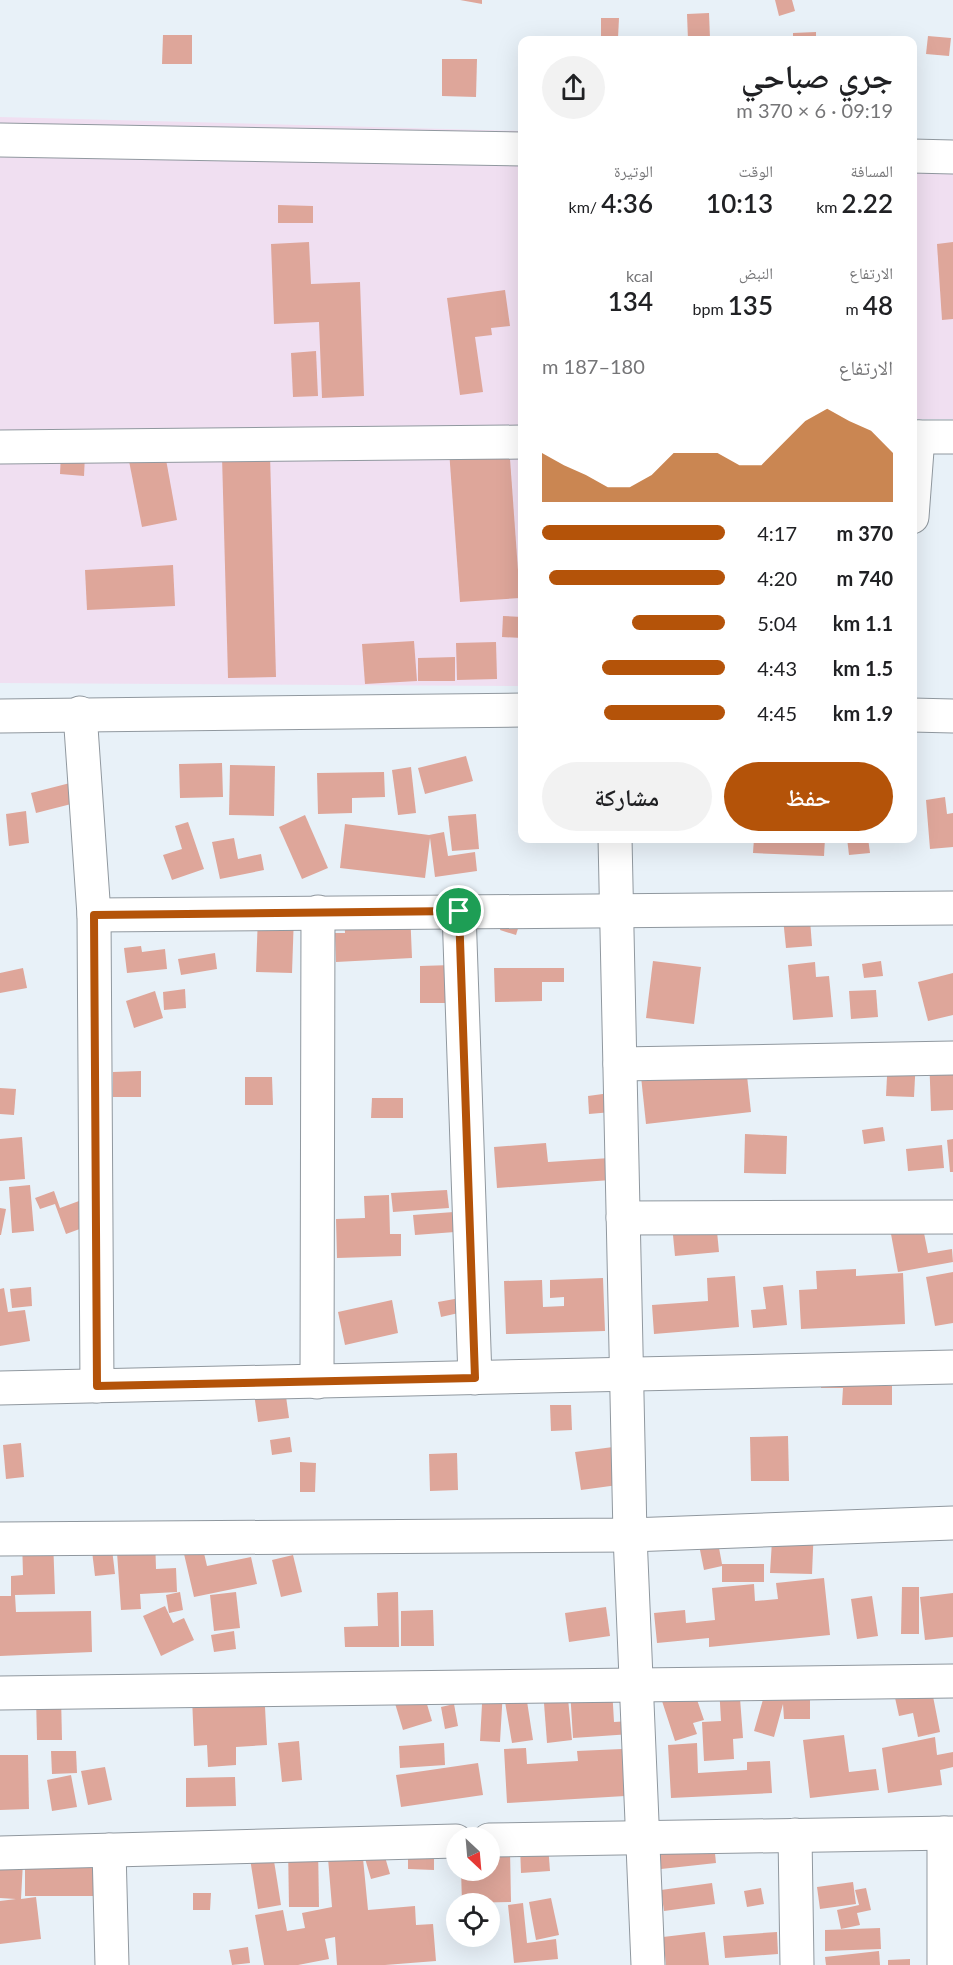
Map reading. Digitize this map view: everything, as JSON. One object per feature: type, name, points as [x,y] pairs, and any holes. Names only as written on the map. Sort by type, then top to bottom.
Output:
[{"type":"street","points":[[0,140],[518,149]]},
{"type":"street","points":[[917,156],[953,157]]},
{"type":"street","points":[[917,437],[953,437]]},
{"type":"street","points":[[0,447],[518,442]]},
{"type":"street","points":[[0,716],[80,713],[518,710]]},
{"type":"street","points":[[80,713],[94,915],[97,1386]]},
{"type":"street","points":[[917,715],[953,716]]},
{"type":"street","points":[[615,843],[630,1535],[645,1837],[648,1965]]},
{"type":"street","points":[[94,915],[953,908]]},
{"type":"street","points":[[459,911],[475,1378]]},
{"type":"street","points":[[317,1382],[318,912]]},
{"type":"street","points":[[620,1064],[953,1058]]},
{"type":"street","points":[[623,1218],[953,1216]]},
{"type":"street","points":[[0,1388],[953,1367]]},
{"type":"street","points":[[0,1539],[630,1535],[953,1523]]},
{"type":"street","points":[[0,1693],[953,1682]]},
{"type":"street","points":[[500,1840],[949,1833],[944,1965]]},
{"type":"street","points":[[795,1835],[797,1965]]},
{"type":"street","points":[[0,1852],[446,1841]]},
{"type":"street","points":[[109,1850],[112,1965]]},
{"type":"shaded area","points":[[0,117],[518,131],[518,686],[0,683]]},
{"type":"shaded area","points":[[917,142],[953,143],[953,419],[917,419]]},
{"type":"building","points":[[460,0],[482,0],[482,4]]},
{"type":"building","points":[[775,0],[792,0],[795,11],[779,16]]},
{"type":"building","points":[[709,13],[710,36],[688,36],[687,14]]},
{"type":"building","points":[[601,18],[619,18],[618,36],[601,36]]},
{"type":"building","points":[[816,32],[816,36],[793,36],[793,33]]},
{"type":"building","points":[[163,35],[192,35],[192,64],[162,64]]},
{"type":"building","points":[[928,36],[951,38],[949,56],[926,54]]},
{"type":"building","points":[[442,59],[477,59],[476,97],[442,96]]},
{"type":"building","points":[[278,205],[313,206],[313,223],[278,223]]},
{"type":"building","points":[[309,242],[311,284],[360,282],[364,396],[322,398],[319,322],[274,324],[271,244]]},
{"type":"building","points":[[953,242],[953,319],[942,320],[937,244]]},
{"type":"building","points":[[505,290],[510,326],[491,328],[492,335],[475,337],[483,392],[460,395],[447,298]]},
{"type":"building","points":[[316,351],[318,396],[293,397],[291,353]]},
{"type":"building","points":[[509,445],[518,598],[460,602],[449,450]]},
{"type":"building","points":[[61,454],[85,455],[84,476],[60,474]]},
{"type":"building","points":[[165,454],[177,520],[142,527],[129,461]]},
{"type":"building","points":[[270,454],[276,677],[228,678],[222,456]]},
{"type":"building","points":[[173,565],[175,606],[87,610],[85,570]]},
{"type":"building","points":[[503,616],[518,617],[518,638],[502,637]]},
{"type":"building","points":[[414,641],[417,681],[365,684],[362,644]]},
{"type":"building","points":[[496,642],[497,679],[457,680],[456,643]]},
{"type":"building","points":[[455,657],[455,681],[418,681],[418,658]]},
{"type":"building","points":[[466,756],[473,781],[425,794],[418,768]]},
{"type":"building","points":[[222,763],[223,797],[180,798],[179,764]]},
{"type":"building","points":[[230,765],[275,766],[274,816],[229,815]]},
{"type":"building","points":[[411,767],[416,813],[398,815],[392,770]]},
{"type":"building","points":[[384,772],[385,797],[352,798],[352,813],[318,814],[317,773]]},
{"type":"building","points":[[74,782],[79,802],[36,813],[31,793]]},
{"type":"building","points":[[945,797],[947,814],[953,813],[953,847],[930,849],[926,800]]},
{"type":"building","points":[[26,811],[29,843],[9,846],[6,814]]},
{"type":"building","points":[[476,814],[479,849],[452,851],[448,816]]},
{"type":"building","points":[[305,815],[328,868],[302,879],[279,827]]},
{"type":"building","points":[[188,822],[204,869],[172,880],[163,855],[182,849],[175,826]]},
{"type":"building","points":[[345,824],[429,835],[444,832],[448,856],[475,852],[477,871],[435,877],[430,838],[425,878],[340,868]]},
{"type":"building","points":[[234,838],[238,859],[261,854],[264,870],[220,879],[212,842]]},
{"type":"building","points":[[754,843],[825,843],[824,856],[753,853]]},
{"type":"building","points":[[848,843],[869,843],[870,853],[849,855]]},
{"type":"building","points":[[809,906],[812,946],[786,948],[782,908]]},
{"type":"building","points":[[410,910],[412,958],[336,962],[335,933],[345,933],[344,913]]},
{"type":"building","points":[[258,914],[294,915],[292,973],[256,972]]},
{"type":"building","points":[[503,917],[520,922],[516,935],[500,930]]},
{"type":"building","points":[[141,946],[142,952],[165,949],[167,969],[127,973],[124,948]]},
{"type":"building","points":[[215,953],[217,969],[181,975],[178,959]]},
{"type":"building","points":[[653,961],[701,967],[694,1024],[646,1018]]},
{"type":"building","points":[[881,961],[883,976],[864,978],[862,964]]},
{"type":"building","points":[[815,962],[816,977],[829,976],[833,1017],[793,1020],[788,965]]},
{"type":"building","points":[[452,965],[452,1003],[420,1003],[420,966]]},
{"type":"building","points":[[23,968],[27,988],[0,993],[0,973]]},
{"type":"building","points":[[494,968],[564,968],[564,982],[542,982],[542,1001],[495,1002]]},
{"type":"building","points":[[953,973],[953,1015],[928,1021],[918,982]]},
{"type":"building","points":[[185,989],[186,1008],[164,1010],[163,992]]},
{"type":"building","points":[[876,990],[878,1017],[851,1019],[849,991]]},
{"type":"building","points":[[155,991],[163,1018],[134,1028],[126,1001]]},
{"type":"building","points":[[953,1053],[953,1110],[931,1111],[929,1054]]},
{"type":"building","points":[[888,1057],[916,1058],[914,1097],[886,1096]]},
{"type":"building","points":[[745,1058],[751,1112],[646,1124],[640,1067]]},
{"type":"building","points":[[141,1071],[141,1097],[113,1097],[113,1072]]},
{"type":"building","points":[[245,1077],[272,1077],[273,1105],[245,1105]]},
{"type":"building","points":[[0,1088],[16,1089],[14,1115],[0,1114]]},
{"type":"building","points":[[610,1093],[612,1112],[589,1114],[588,1096]]},
{"type":"building","points":[[372,1098],[403,1098],[403,1118],[371,1118]]},
{"type":"building","points":[[883,1127],[885,1141],[864,1144],[862,1130]]},
{"type":"building","points":[[745,1134],[787,1136],[786,1174],[744,1173]]},
{"type":"building","points":[[22,1137],[25,1179],[0,1181],[0,1139]]},
{"type":"building","points":[[953,1139],[953,1172],[950,1172],[947,1140]]},
{"type":"building","points":[[546,1143],[548,1162],[610,1158],[611,1180],[497,1188],[494,1147]]},
{"type":"building","points":[[942,1145],[944,1168],[908,1171],[906,1149]]},
{"type":"building","points":[[30,1185],[34,1231],[12,1233],[9,1187]]},
{"type":"building","points":[[447,1190],[449,1208],[393,1212],[391,1193]]},
{"type":"building","points":[[54,1191],[60,1208],[79,1201],[88,1226],[66,1234],[55,1204],[40,1209],[35,1198]]},
{"type":"building","points":[[389,1195],[390,1234],[401,1234],[401,1256],[337,1258],[336,1219],[365,1218],[364,1196]]},
{"type":"building","points":[[0,1208],[6,1209],[1,1235],[0,1235]]},
{"type":"building","points":[[454,1212],[455,1232],[415,1235],[413,1215]]},
{"type":"building","points":[[716,1221],[719,1252],[675,1256],[672,1225]]},
{"type":"building","points":[[923,1228],[928,1253],[952,1249],[953,1262],[898,1272],[891,1234]]},
{"type":"building","points":[[856,1269],[856,1276],[903,1273],[905,1324],[801,1329],[799,1290],[817,1289],[816,1271]]},
{"type":"building","points":[[953,1272],[953,1323],[935,1326],[926,1277]]},
{"type":"building","points":[[735,1276],[739,1327],[654,1334],[652,1305],[708,1301],[707,1278]]},
{"type":"building","points":[[603,1278],[605,1331],[506,1334],[504,1281],[542,1280],[543,1307],[564,1306],[564,1297],[550,1298],[550,1280]]},
{"type":"building","points":[[783,1285],[787,1325],[753,1328],[751,1310],[766,1309],[763,1287]]},
{"type":"building","points":[[31,1287],[32,1306],[12,1308],[10,1289]]},
{"type":"building","points":[[4,1288],[8,1312],[25,1310],[30,1341],[0,1346],[0,1289]]},
{"type":"building","points":[[460,1298],[463,1312],[441,1317],[438,1302]]},
{"type":"building","points":[[392,1300],[398,1333],[345,1345],[338,1312]]},
{"type":"building","points":[[821,1365],[874,1365],[874,1386],[892,1386],[892,1405],[842,1405],[843,1388],[821,1388]]},
{"type":"building","points":[[284,1382],[289,1418],[258,1422],[253,1386]]},
{"type":"building","points":[[550,1405],[571,1405],[572,1430],[551,1431]]},
{"type":"building","points":[[788,1436],[789,1481],[751,1481],[750,1437]]},
{"type":"building","points":[[290,1437],[292,1452],[272,1455],[270,1440]]},
{"type":"building","points":[[21,1443],[24,1477],[6,1479],[3,1445]]},
{"type":"building","points":[[613,1447],[618,1485],[581,1490],[575,1452]]},
{"type":"building","points":[[457,1453],[458,1490],[430,1491],[429,1454]]},
{"type":"building","points":[[300,1462],[316,1463],[315,1492],[300,1492]]},
{"type":"building","points":[[773,1524],[814,1526],[812,1574],[770,1573]]},
{"type":"building","points":[[155,1536],[156,1569],[176,1568],[177,1592],[140,1594],[141,1609],[121,1610],[116,1538]]},
{"type":"building","points":[[200,1536],[207,1566],[251,1557],[257,1584],[194,1597],[181,1541]]},
{"type":"building","points":[[717,1537],[722,1564],[764,1564],[764,1582],[722,1582],[722,1566],[704,1570],[698,1540]]},
{"type":"building","points":[[22,1539],[53,1539],[55,1594],[15,1595],[16,1612],[91,1611],[92,1652],[0,1656],[0,1596],[11,1596],[11,1576],[23,1575]]},
{"type":"building","points":[[112,1549],[115,1574],[95,1576],[92,1551]]},
{"type":"building","points":[[293,1555],[302,1592],[281,1597],[272,1560]]},
{"type":"building","points":[[824,1578],[830,1635],[709,1647],[709,1638],[657,1643],[654,1613],[685,1610],[686,1623],[715,1620],[712,1588],[754,1584],[755,1601],[778,1599],[776,1583]]},
{"type":"building","points":[[902,1587],[919,1587],[919,1634],[901,1634]]},
{"type":"building","points":[[180,1592],[183,1610],[169,1613],[166,1595]]},
{"type":"building","points":[[236,1592],[240,1628],[214,1631],[210,1595]]},
{"type":"building","points":[[398,1592],[399,1647],[345,1647],[344,1627],[378,1626],[377,1593]]},
{"type":"building","points":[[953,1593],[953,1637],[925,1640],[920,1597]]},
{"type":"building","points":[[872,1596],[878,1636],[857,1639],[851,1599]]},
{"type":"building","points":[[165,1606],[173,1623],[184,1618],[194,1640],[161,1656],[143,1616]]},
{"type":"building","points":[[606,1607],[610,1636],[569,1642],[565,1613]]},
{"type":"building","points":[[433,1610],[434,1646],[401,1646],[401,1611]]},
{"type":"building","points":[[234,1631],[236,1649],[214,1652],[211,1635]]},
{"type":"building","points":[[929,1676],[940,1732],[918,1737],[913,1713],[899,1716],[892,1684]]},
{"type":"building","points":[[810,1680],[810,1719],[784,1719],[783,1704],[774,1737],[754,1731],[766,1689]]},
{"type":"building","points":[[420,1681],[432,1721],[403,1730],[391,1690]]},
{"type":"building","points":[[524,1682],[533,1740],[512,1743],[503,1690],[500,1742],[480,1741],[483,1686]]},
{"type":"building","points":[[739,1685],[743,1738],[733,1739],[734,1759],[704,1761],[702,1722],[721,1721],[719,1686]]},
{"type":"building","points":[[264,1688],[267,1745],[236,1747],[236,1765],[208,1767],[207,1745],[194,1746],[192,1697]]},
{"type":"building","points":[[567,1688],[572,1740],[547,1743],[543,1690]]},
{"type":"building","points":[[612,1688],[614,1722],[630,1721],[631,1734],[573,1738],[570,1690]]},
{"type":"building","points":[[694,1691],[704,1720],[693,1723],[697,1734],[675,1741],[662,1701]]},
{"type":"building","points":[[61,1696],[62,1740],[37,1740],[36,1697]]},
{"type":"building","points":[[454,1704],[458,1726],[445,1729],[441,1707]]},
{"type":"building","points":[[844,1735],[849,1772],[876,1769],[879,1790],[810,1798],[803,1740]]},
{"type":"building","points":[[935,1737],[937,1755],[953,1752],[953,1767],[940,1770],[942,1785],[888,1793],[882,1748]]},
{"type":"building","points":[[299,1741],[302,1780],[282,1782],[278,1743]]},
{"type":"building","points":[[444,1743],[445,1765],[400,1768],[399,1746]]},
{"type":"building","points":[[697,1743],[698,1773],[747,1770],[747,1762],[770,1761],[772,1793],[671,1798],[668,1745]]},
{"type":"building","points":[[526,1748],[527,1764],[578,1761],[577,1751],[622,1749],[625,1796],[507,1803],[504,1749]]},
{"type":"building","points":[[51,1751],[76,1751],[77,1773],[52,1774]]},
{"type":"building","points":[[0,1755],[28,1755],[29,1809],[0,1810]]},
{"type":"building","points":[[478,1763],[483,1795],[401,1807],[396,1775]]},
{"type":"building","points":[[105,1767],[112,1800],[88,1805],[81,1771]]},
{"type":"building","points":[[71,1775],[77,1807],[52,1811],[47,1780]]},
{"type":"building","points":[[235,1777],[236,1806],[186,1807],[186,1778]]},
{"type":"building","points":[[713,1834],[716,1863],[661,1869],[658,1840]]},
{"type":"building","points":[[380,1840],[390,1874],[371,1879],[362,1848],[368,1910],[415,1906],[416,1925],[433,1924],[436,1961],[385,1965],[337,1965],[335,1937],[325,1939],[329,1959],[298,1965],[264,1965],[255,1915],[283,1910],[287,1931],[305,1928],[302,1913],[332,1907],[327,1846]]},
{"type":"building","points":[[271,1842],[281,1905],[258,1909],[248,1846]]},
{"type":"building","points":[[408,1843],[434,1844],[434,1870],[408,1869]]},
{"type":"building","points":[[548,1844],[550,1871],[521,1873],[520,1846]]},
{"type":"building","points":[[288,1846],[318,1846],[319,1907],[289,1907]]},
{"type":"building","points":[[25,1848],[95,1848],[95,1896],[25,1896]]},
{"type":"building","points":[[500,1850],[510,1850],[511,1902],[500,1902],[500,1893],[462,1893],[461,1881],[500,1881]]},
{"type":"building","points":[[0,1861],[23,1862],[21,1899],[36,1897],[41,1939],[0,1944],[0,1901],[16,1899],[0,1898]]},
{"type":"building","points":[[853,1882],[856,1904],[820,1909],[817,1887]]},
{"type":"building","points":[[712,1883],[715,1904],[664,1911],[661,1890]]},
{"type":"building","points":[[761,1888],[764,1904],[747,1907],[744,1891]]},
{"type":"building","points":[[866,1888],[871,1910],[857,1913],[860,1925],[841,1929],[837,1910],[859,1905],[855,1890]]},
{"type":"building","points":[[193,1893],[211,1893],[210,1910],[193,1910]]},
{"type":"building","points":[[551,1898],[559,1935],[536,1940],[529,1902]]},
{"type":"building","points":[[523,1903],[527,1943],[556,1939],[558,1959],[514,1963],[508,1905]]},
{"type":"building","points":[[880,1928],[881,1949],[825,1951],[825,1930]]},
{"type":"building","points":[[705,1932],[709,1965],[666,1965],[663,1937]]},
{"type":"building","points":[[777,1932],[778,1954],[725,1958],[723,1936]]},
{"type":"building","points":[[248,1947],[250,1963],[232,1965],[229,1950]]},
{"type":"building","points":[[879,1951],[880,1965],[826,1965],[825,1957]]},
{"type":"building","points":[[910,1959],[910,1965],[888,1965],[888,1960]]},
{"type":"route","points":[[459,911],[475,1378],[97,1386],[94,915],[459,911]]}]
